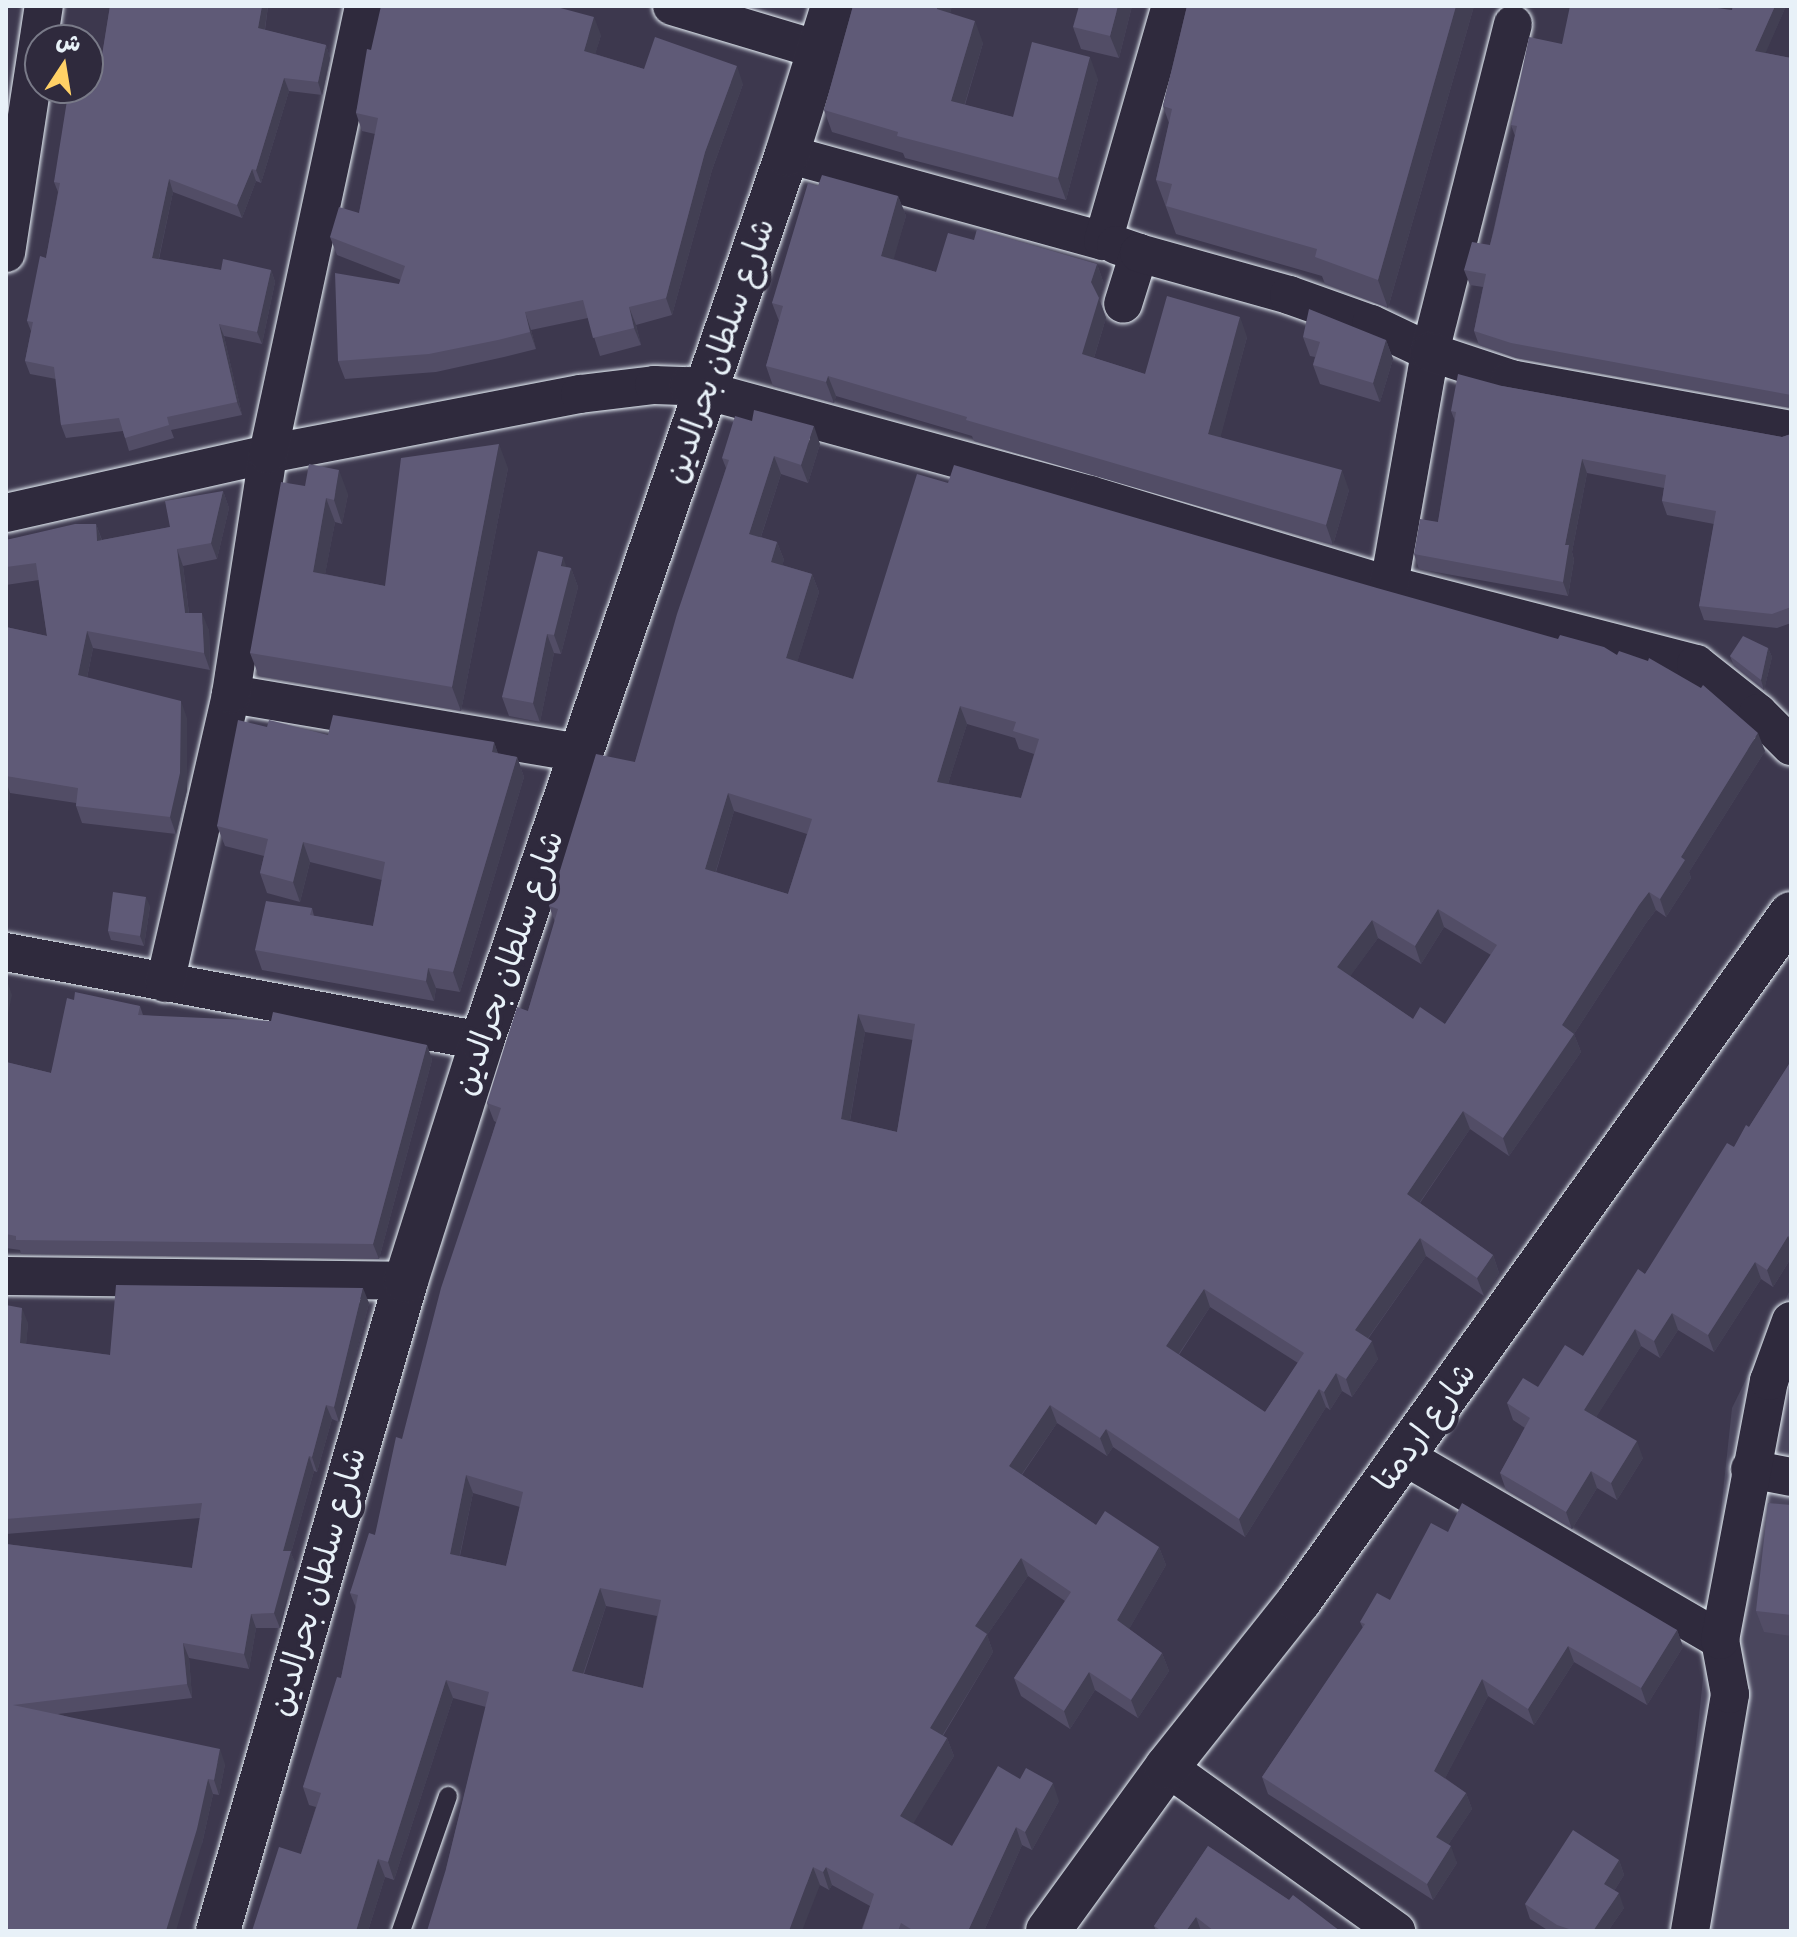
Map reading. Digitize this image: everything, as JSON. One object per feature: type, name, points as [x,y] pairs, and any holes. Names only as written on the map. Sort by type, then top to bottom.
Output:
[{"type":"street","points":[[6,253],[44,6]]},
{"type":"street","points":[[165,983],[231,694],[268,454],[364,6]]},
{"type":"street","points":[[672,6],[819,50]]},
{"type":"street","name":"شارع سلطان بحرالدين","points":[[218,1931],[406,1281],[482,1041],[708,389],[833,6]]},
{"type":"street","points":[[1103,241],[1171,6]]},
{"type":"street","points":[[1389,585],[1430,352],[1513,24]]},
{"type":"street","points":[[787,154],[1289,295],[1371,324],[1430,352],[1511,379],[1791,430]]},
{"type":"street","points":[[1123,304],[1139,253]]},
{"type":"street","points":[[6,513],[268,454],[580,394],[654,385],[708,389],[1090,495],[1389,585],[1696,664],[1758,713],[1791,746]]},
{"type":"street","points":[[231,694],[580,753]]},
{"type":"street","name":"شارع اردمتا","points":[[1048,1931],[1167,1767],[1299,1601],[1791,914]]},
{"type":"street","points":[[6,952],[482,1041]]},
{"type":"street","points":[[6,1276],[406,1281]]},
{"type":"street","points":[[1690,1931],[1730,1694],[1720,1640],[1769,1381],[1791,1321]]},
{"type":"street","points":[[1404,1456],[1720,1640]]},
{"type":"street","points":[[1750,1469],[1791,1477]]},
{"type":"street","points":[[1167,1767],[1396,1931]]},
{"type":"lane","points":[[401,1931],[448,1796]]},
{"type":"shaded area","points":[[1791,1288],[1791,1931],[1676,1931],[1732,1408]]},
{"type":"building","points":[[110,6],[262,6],[258,28],[326,45],[318,82],[284,78],[256,170],[252,169],[237,205],[169,179],[152,258],[221,270],[223,259],[271,270],[257,332],[219,324],[237,402],[167,417],[169,425],[125,438],[119,418],[61,425],[54,367],[25,361],[33,322],[27,321],[40,256],[46,258],[60,183],[54,182],[66,104],[104,104],[104,43]]},
{"type":"building","points":[[381,6],[553,6],[594,17],[584,51],[644,69],[655,37],[737,66],[705,152],[666,298],[629,307],[634,328],[593,338],[583,300],[525,312],[530,332],[498,340],[429,354],[338,361],[335,273],[399,284],[405,266],[330,237],[339,207],[359,213],[378,118],[356,113],[367,49],[371,50]]},
{"type":"building","points":[[853,6],[937,6],[937,9],[975,21],[951,101],[1013,117],[1032,42],[1090,57],[1058,178],[897,136],[898,132],[824,110]]},
{"type":"building","points":[[1079,6],[1118,6],[1110,36],[1073,27]]},
{"type":"building","points":[[1187,6],[1456,6],[1378,280],[1315,257],[1317,249],[1166,206],[1172,184],[1156,180],[1172,109],[1163,106]]},
{"type":"building","points":[[1570,6],[1703,6],[1732,10],[1733,6],[1775,6],[1755,51],[1791,58],[1791,395],[1511,343],[1474,331],[1486,274],[1464,270],[1472,242],[1490,245],[1517,126],[1511,125],[1529,37],[1562,44]]},
{"type":"building","points":[[822,175],[898,196],[881,256],[936,272],[948,233],[974,240],[977,229],[1097,264],[1091,282],[1099,298],[1082,354],[1145,374],[1167,296],[1240,317],[1208,434],[1342,470],[1326,525],[966,420],[967,417],[828,376],[826,382],[766,366],[783,306],[772,303],[808,183],[818,186]]},
{"type":"building","points":[[1309,309],[1386,340],[1373,383],[1313,365],[1320,342],[1303,337]]},
{"type":"building","points":[[1458,374],[1502,386],[1782,437],[1791,434],[1791,607],[1772,614],[1699,606],[1716,511],[1662,501],[1666,475],[1582,459],[1565,545],[1569,545],[1563,582],[1414,554],[1420,519],[1438,522],[1456,412],[1451,411]]},
{"type":"building","points":[[754,410],[814,426],[801,465],[774,456],[749,534],[777,542],[771,562],[812,574],[786,658],[853,679],[917,474],[948,483],[954,465],[1558,639],[1560,635],[1604,647],[1617,655],[1619,651],[1648,661],[1649,658],[1701,688],[1703,685],[1758,733],[1681,857],[1685,860],[1660,899],[1649,892],[1562,1025],[1574,1034],[1503,1138],[1463,1111],[1407,1194],[1493,1255],[1477,1278],[1420,1238],[1355,1330],[1372,1341],[1346,1379],[1336,1373],[1324,1392],[1319,1389],[1239,1519],[1106,1429],[1100,1438],[1050,1405],[1009,1466],[1096,1525],[1105,1511],[1159,1547],[1117,1620],[1162,1653],[1131,1700],[1089,1672],[1064,1711],[1014,1678],[1071,1592],[1021,1558],[975,1626],[987,1634],[930,1728],[947,1738],[900,1816],[952,1846],[998,1766],[1020,1779],[1026,1768],[1053,1783],[1025,1832],[1016,1827],[968,1931],[914,1931],[901,1923],[898,1931],[862,1931],[874,1894],[826,1867],[823,1872],[813,1867],[789,1931],[427,1931],[446,1869],[489,1692],[446,1680],[388,1862],[378,1859],[356,1931],[252,1931],[279,1847],[301,1854],[321,1793],[303,1787],[337,1677],[341,1678],[358,1595],[350,1593],[369,1533],[375,1535],[396,1437],[402,1439],[441,1288],[501,1108],[487,1103],[517,1007],[528,1011],[558,909],[549,906],[596,754],[635,762],[677,614],[729,460],[722,458],[735,416],[752,421]],"holes":[[[960,706],[1016,722],[1013,731],[1039,739],[1021,798],[937,782]],[[728,793],[812,819],[788,894],[705,869]],[[1438,909],[1497,945],[1445,1024],[1420,1007],[1413,1019],[1337,967],[1372,920],[1415,946]],[[858,1014],[915,1024],[897,1132],[841,1119]],[[1204,1289],[1304,1353],[1265,1412],[1166,1346]],[[466,1475],[523,1492],[506,1566],[450,1554]],[[600,1588],[661,1600],[643,1688],[572,1671]]]},
{"type":"building","points":[[499,444],[452,687],[250,653],[281,482],[305,486],[309,464],[339,470],[334,500],[326,498],[313,572],[385,586],[401,458]]},
{"type":"building","points":[[223,491],[211,543],[177,549],[185,613],[202,613],[204,653],[87,631],[78,675],[181,701],[180,773],[170,817],[76,806],[78,788],[6,776],[6,627],[47,636],[36,563],[6,567],[6,540],[75,524],[96,524],[97,541],[170,527],[165,501]]},
{"type":"building","points":[[538,551],[563,557],[561,566],[571,568],[554,635],[547,634],[533,703],[502,697]]},
{"type":"building","points":[[1743,636],[1768,648],[1761,680],[1730,656]]},
{"type":"building","points":[[333,715],[494,742],[492,752],[517,757],[453,972],[428,968],[426,981],[255,950],[266,901],[312,908],[310,915],[373,926],[385,862],[303,842],[293,882],[260,873],[268,839],[217,826],[238,720],[267,727],[269,720],[328,735]]},
{"type":"building","points":[[113,892],[146,897],[140,936],[108,931]]},
{"type":"building","points":[[75,992],[140,1006],[138,1015],[271,1021],[273,1012],[427,1045],[373,1244],[16,1240],[16,1236],[6,1234],[6,1062],[51,1073],[67,998],[74,1000]]},
{"type":"building","points":[[1791,1061],[1791,1238],[1788,1236],[1767,1270],[1755,1262],[1708,1335],[1672,1313],[1654,1341],[1635,1329],[1584,1410],[1637,1441],[1611,1483],[1591,1471],[1566,1512],[1500,1473],[1530,1418],[1507,1403],[1523,1378],[1538,1387],[1565,1345],[1583,1356],[1638,1269],[1645,1274],[1727,1143],[1734,1147]]},
{"type":"building","points":[[116,1285],[363,1288],[334,1407],[326,1405],[312,1457],[309,1456],[283,1551],[291,1551],[274,1613],[251,1614],[244,1654],[183,1643],[187,1684],[13,1705],[220,1749],[214,1780],[208,1779],[197,1829],[166,1931],[6,1931],[6,1544],[192,1568],[202,1503],[6,1519],[6,1305],[22,1308],[20,1343],[110,1355]]},
{"type":"building","points":[[1462,1503],[1677,1630],[1641,1688],[1568,1646],[1528,1709],[1482,1679],[1434,1771],[1466,1793],[1436,1837],[1451,1846],[1427,1884],[1262,1777],[1365,1624],[1360,1622],[1377,1593],[1390,1600],[1431,1523],[1448,1532]]},
{"type":"building","points":[[1768,1503],[1791,1505],[1791,1615],[1756,1611]]},
{"type":"building","points":[[1573,1830],[1619,1860],[1604,1884],[1619,1893],[1593,1931],[1575,1931],[1557,1925],[1525,1904]]},
{"type":"building","points":[[1208,1846],[1289,1900],[1293,1895],[1340,1931],[1214,1931],[1196,1917],[1186,1931],[1162,1931],[1154,1926]]}]
